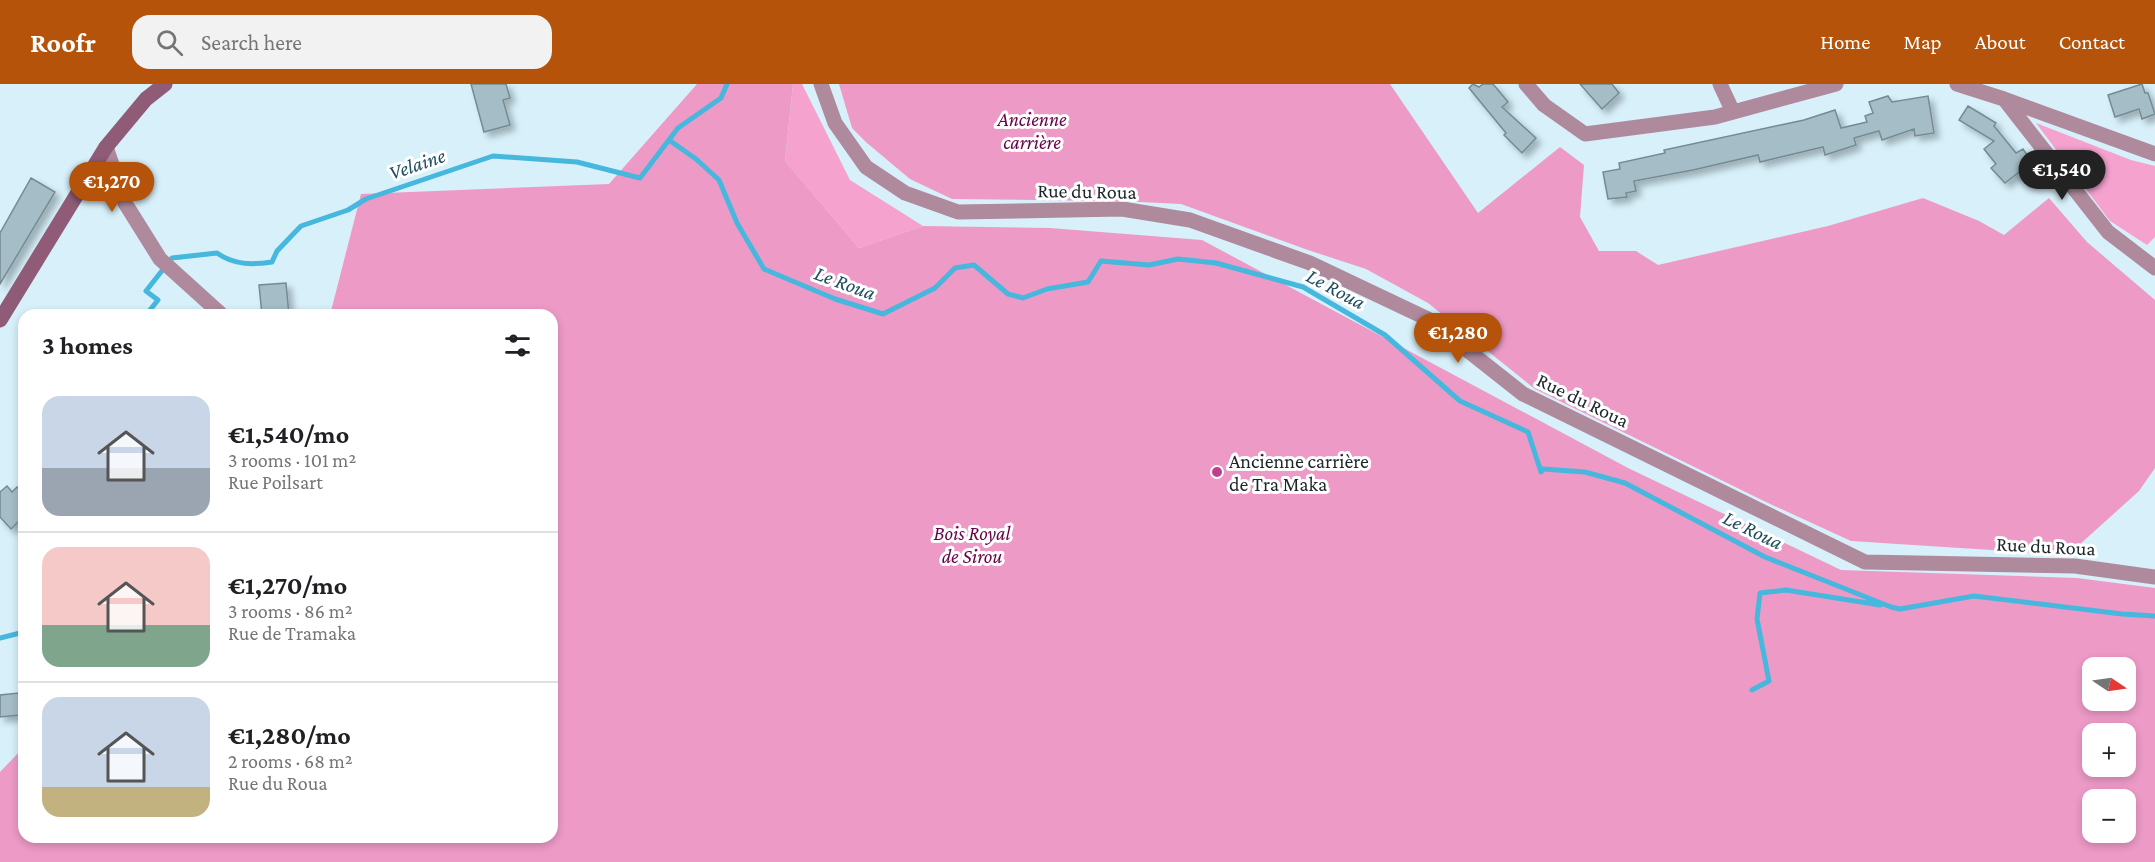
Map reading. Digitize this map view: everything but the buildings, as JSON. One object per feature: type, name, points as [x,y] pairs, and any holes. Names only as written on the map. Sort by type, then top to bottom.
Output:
[{"type":"main road","points":[[0,320],[106,147],[146,99],[165,84]]},
{"type":"street","name":"Rue du Roua","points":[[821,84],[835,123],[866,167],[905,193],[958,212],[1122,209],[1190,220],[1310,263],[1428,319],[1523,394],[1864,562],[2075,566],[2155,577]]},
{"type":"street","points":[[1526,84],[1544,105],[1585,134],[1715,117],[1836,84]]},
{"type":"street","points":[[1720,84],[1733,112]]},
{"type":"street","points":[[1958,84],[2155,154]]},
{"type":"street","points":[[2004,99],[2108,232],[2155,268]]},
{"type":"street","points":[[106,147],[125,203],[164,264],[215,309]]},
{"type":"shaded area","points":[[793,84],[802,84],[850,180],[923,226],[859,248],[785,161]]},
{"type":"shaded area","points":[[2036,123],[2131,160],[2155,166],[2155,237],[2147,245],[2110,221]]},
{"type":"green space","name":"Bois Royal de Sirou","points":[[697,84],[793,84],[785,161],[859,248],[923,226],[1050,228],[1202,240],[1628,468],[1841,570],[2077,578],[2155,588],[2155,862],[0,862],[0,772],[18,753],[18,843],[558,843],[558,309],[332,309],[361,194],[609,184]]},
{"type":"green space","name":"Ancienne carrière","points":[[839,84],[1390,84],[1478,213],[1560,147],[1584,165],[1580,217],[1599,251],[1636,251],[1658,265],[1828,226],[1923,198],[1979,221],[2004,235],[2049,198],[2087,242],[2155,300],[2155,468],[2139,491],[2068,555],[1851,541],[1535,389],[1428,303],[1366,269],[1181,204],[952,199],[910,179],[852,128]]},
{"type":"waterway","name":"Velaine","points":[[151,309],[158,300],[146,291],[172,258],[217,253],[230,260],[243,263],[272,262],[277,251],[301,226],[348,210],[366,199],[493,156],[577,162],[640,178],[678,128],[721,98],[727,84]]},
{"type":"waterway","name":"Le Roua","points":[[669,140],[696,159],[719,180],[737,223],[764,269],[835,299],[883,314],[935,288],[955,268],[974,265],[1008,294],[1023,298],[1047,289],[1088,282],[1101,261],[1149,265],[1178,259],[1216,263],[1303,287],[1385,335],[1460,401],[1528,432],[1541,472],[1543,469],[1585,472],[1625,483],[1765,557],[1891,607],[1900,609],[1974,596],[2155,616]]},
{"type":"waterway","points":[[1752,690],[1769,681],[1757,619],[1760,593],[1786,590],[1880,605]]},
{"type":"waterway","name":"Velaine","points":[[0,638],[18,634]]},
{"type":"place","name":"Ancienne carrière de Tra Maka","points":[[1217,472]]}]
